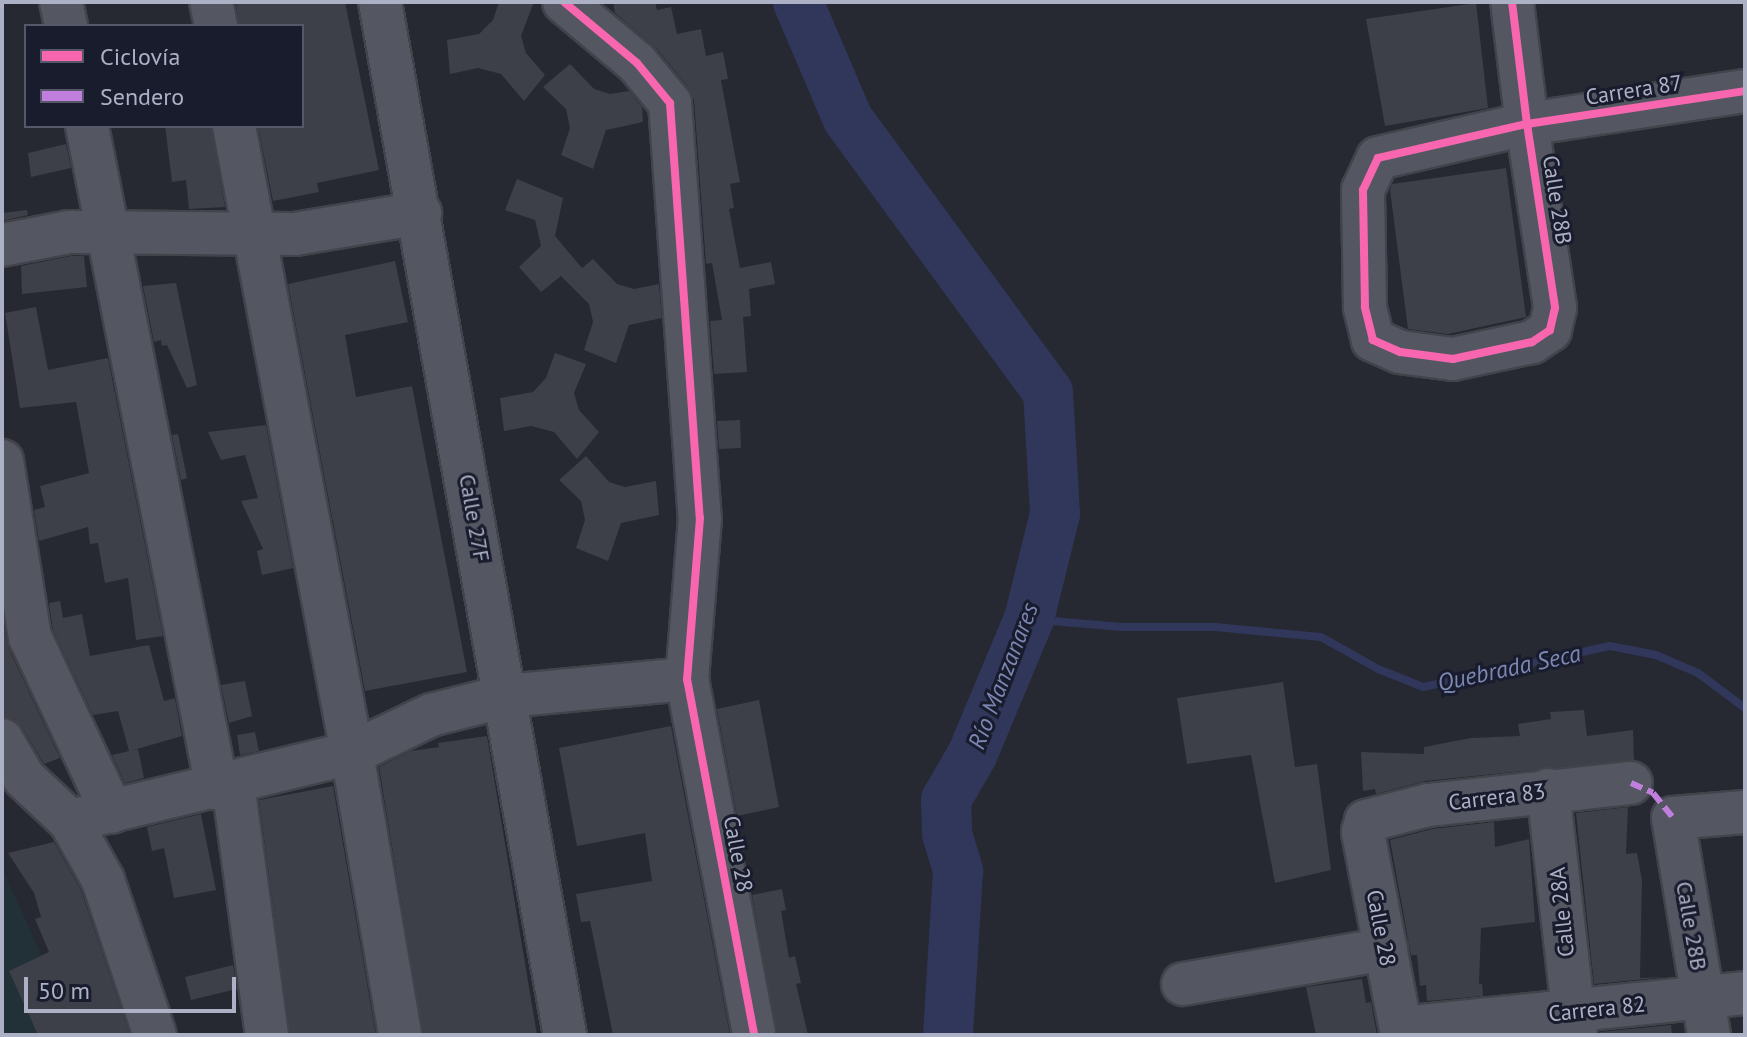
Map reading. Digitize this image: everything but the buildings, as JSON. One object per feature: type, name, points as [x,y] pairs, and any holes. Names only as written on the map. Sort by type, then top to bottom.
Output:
[{"type":"street","points":[[61,2],[66,24]]},
{"type":"street","points":[[211,2],[216,24]]},
{"type":"street","name":"Calle 27F","points":[[380,2],[565,1035]]},
{"type":"street","name":"Calle 28","points":[[564,2],[637,63],[670,103],[700,518],[687,679],[754,1035]]},
{"type":"street","name":"Calle 28B","points":[[1512,2],[1555,308],[1550,330],[1532,342],[1453,359],[1400,352],[1373,340],[1365,307],[1363,190],[1378,158],[1527,124]]},
{"type":"street","name":"Carrera 87","points":[[1527,124],[1745,91]]},
{"type":"street","points":[[87,128],[225,786],[267,1035]]},
{"type":"street","points":[[234,128],[352,753],[400,1035]]},
{"type":"street","points":[[2,245],[69,232],[295,234],[420,213]]},
{"type":"street","points":[[2,461],[30,637],[112,812]]},
{"type":"street","points":[[70,821],[352,753],[431,715],[506,696],[687,679]]},
{"type":"street","points":[[2,740],[24,778],[70,821],[103,880],[155,1035]]},
{"type":"street","name":"Carrera 83","points":[[1366,821],[1428,805],[1631,783]]},
{"type":"street","name":"Calle 28A","points":[[1548,790],[1574,1023]]},
{"type":"street","name":"Calle 28B","points":[[1706,1017],[1673,818],[1745,812]]},
{"type":"street","name":"Calle 28","points":[[1366,821],[1363,832],[1402,1032]]},
{"type":"street","points":[[1183,984],[1386,949]]},
{"type":"street","name":"Carrera 82","points":[[1402,1032],[1706,1017],[1745,993]]},
{"type":"shaded area","points":[[2,868],[78,1035],[2,1035]]},
{"type":"waterway","name":"Río Manzanares","points":[[798,2],[848,119],[1048,392],[1055,514],[1029,619],[972,755],[946,800],[947,834],[958,871],[948,1035]]},
{"type":"waterway","name":"Quebrada Seca","points":[[1029,619],[1122,627],[1215,627],[1321,637],[1378,669],[1423,687],[1610,646],[1656,655],[1698,673],[1745,708]]},
{"type":"marked path","points":[[1631,783],[1653,793],[1673,818]]},
{"type":"cycle path","points":[[564,2],[637,63],[670,103],[700,518],[687,679],[754,1035]]},
{"type":"cycle path","points":[[1512,2],[1527,124],[1555,308],[1550,330],[1532,342],[1453,359],[1400,352],[1373,340],[1365,307],[1363,190],[1378,158],[1527,124],[1745,91]]}]
